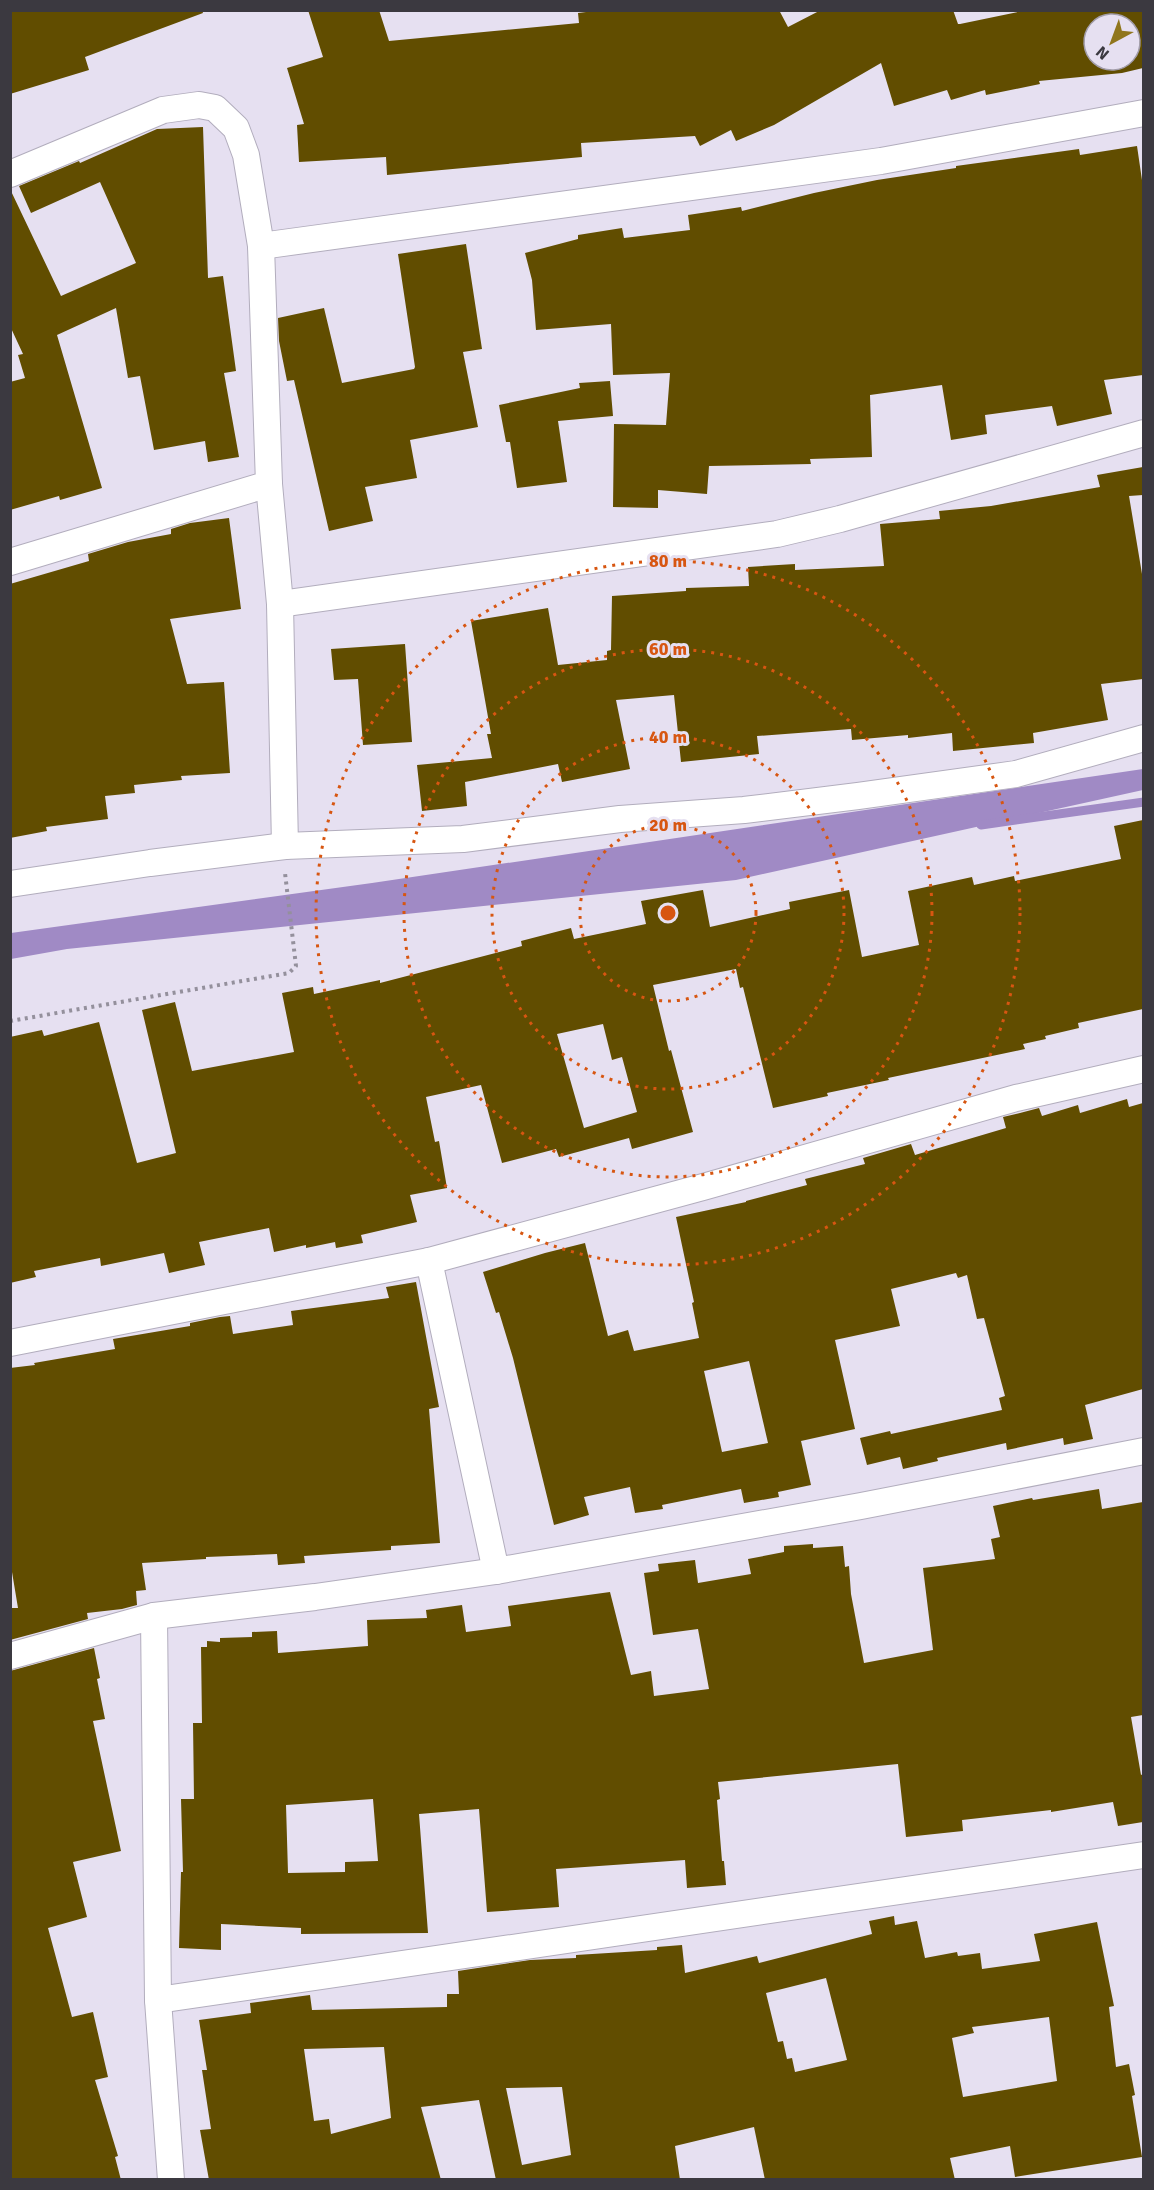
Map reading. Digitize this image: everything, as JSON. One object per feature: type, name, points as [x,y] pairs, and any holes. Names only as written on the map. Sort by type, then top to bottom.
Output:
[{"type":"street","points":[[10,174],[163,110],[199,105],[215,108],[236,128],[246,155],[261,246],[269,484],[280,604],[285,846]]},
{"type":"street","points":[[261,246],[881,161],[1143,113]]},
{"type":"street","points":[[280,604],[777,534],[840,519],[1143,433]]},
{"type":"street","points":[[10,562],[269,484]]},
{"type":"street","points":[[10,884],[285,846],[463,839],[620,819],[744,810],[858,796],[1016,774],[1143,738]]},
{"type":"street","points":[[10,1343],[429,1261],[703,1187],[1016,1098],[1143,1069]]},
{"type":"street","points":[[429,1261],[496,1570]]},
{"type":"street","points":[[10,1656],[154,1616],[315,1597],[496,1570],[861,1506],[1143,1450]]},
{"type":"street","points":[[154,1616],[158,2000],[171,2180]]},
{"type":"street","points":[[158,2000],[1143,1855]]},
{"type":"path","points":[[10,1021],[289,973],[296,966],[285,881]]},
{"type":"shaded area","points":[[1143,769],[1143,790],[736,880],[67,949],[11,959],[11,933],[372,883]]},
{"type":"building","points":[[10,10],[202,10],[203,13],[85,57],[89,70],[10,94]]},
{"type":"building","points":[[308,10],[379,10],[389,41],[579,23],[578,13],[602,10],[779,10],[788,27],[821,10],[953,10],[960,24],[1027,10],[1143,10],[1142,68],[1142,12],[1082,12],[1082,72],[1126,72],[1122,73],[1039,81],[1040,84],[986,95],[985,90],[951,100],[947,90],[894,106],[881,63],[774,125],[736,141],[731,130],[700,146],[695,136],[581,143],[582,157],[387,175],[386,157],[299,162],[297,125],[304,124],[287,68],[323,57]]},
{"type":"building","points":[[203,127],[208,278],[223,276],[236,371],[224,373],[239,457],[208,462],[205,441],[154,450],[140,376],[128,378],[116,308],[57,335],[102,488],[60,500],[59,496],[10,510],[10,382],[25,378],[18,355],[23,354],[10,326],[10,189],[61,296],[136,263],[100,182],[31,213],[19,186],[79,161],[80,163],[157,129]]},
{"type":"building","points":[[1137,146],[1143,187],[1143,375],[1104,380],[1112,414],[1057,426],[1052,406],[985,415],[987,434],[951,440],[942,385],[870,395],[872,457],[810,459],[811,464],[709,466],[707,494],[658,490],[658,508],[613,507],[614,424],[666,425],[670,373],[613,375],[611,324],[536,330],[532,280],[525,253],[578,239],[578,235],[622,228],[624,238],[690,230],[688,215],[741,207],[742,211],[814,193],[877,180],[956,168],[956,166],[1079,149],[1080,155]]},
{"type":"building","points":[[466,244],[482,349],[463,352],[478,427],[410,440],[417,478],[365,487],[373,521],[329,531],[294,380],[287,381],[279,341],[278,318],[324,308],[342,383],[414,369],[398,254]]},
{"type":"building","points":[[610,381],[613,416],[558,421],[567,482],[517,488],[510,442],[506,442],[499,405],[580,388],[579,383]]},
{"type":"building","points":[[1143,467],[1143,495],[1129,496],[1143,580],[1143,679],[1101,684],[1108,720],[1033,733],[1034,743],[953,751],[952,733],[908,738],[908,735],[852,740],[851,729],[757,736],[759,754],[681,762],[674,695],[616,700],[630,769],[562,782],[558,764],[465,782],[467,806],[422,811],[417,765],[492,758],[487,734],[491,734],[471,621],[548,608],[558,665],[607,660],[607,651],[611,650],[612,596],[686,591],[686,588],[749,586],[748,567],[795,564],[795,570],[884,566],[880,524],[940,519],[939,511],[991,506],[1100,487],[1097,475]]},
{"type":"building","points":[[229,518],[241,609],[170,619],[187,684],[224,682],[230,773],[181,776],[182,780],[134,785],[135,793],[105,796],[108,819],[46,827],[47,831],[10,838],[10,584],[89,561],[88,554],[128,542],[171,534],[171,529],[190,523]]},
{"type":"building","points":[[405,644],[412,742],[363,745],[358,679],[334,680],[331,649]]},
{"type":"building","points":[[1143,820],[1143,1009],[1078,1023],[1079,1028],[1023,1044],[1025,1049],[888,1078],[889,1080],[827,1093],[828,1096],[773,1108],[743,987],[740,988],[736,969],[653,985],[669,1051],[671,1050],[693,1132],[632,1149],[629,1138],[559,1157],[556,1149],[502,1163],[481,1085],[426,1097],[435,1142],[439,1141],[447,1188],[410,1195],[417,1222],[361,1235],[363,1243],[336,1248],[335,1242],[274,1252],[269,1228],[199,1242],[205,1265],[169,1273],[164,1253],[101,1266],[100,1258],[34,1271],[36,1277],[10,1283],[10,1037],[42,1030],[44,1036],[99,1022],[137,1163],[176,1153],[142,1010],[175,1002],[192,1071],[294,1052],[282,993],[313,987],[314,994],[380,980],[380,983],[522,946],[521,941],[571,928],[574,939],[646,924],[641,901],[703,890],[710,927],[790,909],[789,902],[849,890],[862,957],[919,945],[908,891],[972,877],[974,885],[1014,876],[1015,881],[1121,859],[1114,826]],"holes":[[[603,1024],[612,1060],[622,1057],[637,1112],[584,1128],[557,1034]]]},
{"type":"building","points":[[1127,1099],[1129,1107],[1143,1103],[1143,1389],[1085,1405],[1093,1439],[1064,1445],[1063,1438],[1007,1450],[1006,1443],[937,1458],[938,1461],[903,1469],[900,1457],[867,1465],[860,1438],[890,1431],[891,1434],[1002,1410],[999,1398],[1005,1396],[984,1318],[977,1319],[967,1275],[958,1278],[956,1273],[891,1289],[900,1326],[835,1340],[855,1429],[801,1441],[811,1485],[778,1492],[779,1497],[744,1503],[741,1489],[662,1505],[663,1509],[635,1513],[630,1487],[584,1497],[589,1515],[554,1525],[513,1358],[499,1312],[496,1313],[483,1272],[585,1243],[608,1336],[628,1330],[634,1351],[699,1338],[692,1303],[694,1302],[676,1217],[746,1202],[807,1185],[805,1179],[865,1164],[863,1158],[911,1144],[915,1155],[1006,1128],[1003,1117],[1039,1108],[1042,1116],[1078,1105],[1080,1113]],"holes":[[[749,1361],[768,1443],[722,1452],[704,1371]]]},
{"type":"building","points":[[416,1282],[439,1407],[429,1409],[440,1543],[391,1546],[391,1550],[304,1556],[305,1563],[278,1565],[277,1554],[142,1563],[146,1590],[136,1591],[137,1605],[87,1613],[88,1619],[10,1640],[10,1608],[18,1608],[10,1560],[10,1368],[115,1349],[113,1339],[190,1326],[190,1323],[220,1317],[230,1316],[233,1334],[293,1325],[291,1311],[389,1298],[386,1287]]},
{"type":"building","points":[[1099,1489],[1102,1509],[1143,1502],[1143,1715],[1131,1717],[1141,1775],[1143,1774],[1143,1822],[1118,1826],[1113,1802],[1051,1812],[1051,1810],[962,1820],[963,1831],[906,1837],[898,1764],[718,1782],[720,1799],[717,1800],[726,1885],[687,1888],[685,1860],[556,1869],[559,1907],[487,1912],[479,1809],[419,1814],[428,1933],[301,1934],[301,1928],[221,1924],[221,1950],[179,1948],[181,1872],[183,1872],[181,1799],[194,1799],[193,1723],[202,1723],[201,1647],[207,1647],[207,1641],[220,1642],[220,1638],[252,1637],[252,1632],[277,1631],[278,1653],[368,1646],[367,1620],[427,1618],[426,1610],[462,1605],[466,1632],[511,1626],[508,1606],[610,1592],[631,1675],[651,1671],[654,1696],[709,1689],[698,1629],[653,1635],[644,1573],[659,1571],[658,1564],[695,1560],[698,1583],[751,1574],[748,1559],[784,1552],[784,1546],[813,1544],[813,1548],[843,1546],[845,1567],[849,1566],[851,1594],[864,1663],[933,1650],[923,1568],[995,1559],[991,1539],[1000,1537],[993,1506],[1032,1498],[1033,1500]],"holes":[[[373,1799],[378,1861],[345,1862],[345,1872],[288,1873],[286,1805]]]},
{"type":"building","points":[[94,1648],[105,1719],[93,1721],[121,1851],[73,1862],[87,1917],[48,1928],[72,2017],[93,2012],[108,2077],[95,2080],[118,2156],[115,2157],[121,2180],[10,2180],[10,1671]]},
{"type":"building","points":[[894,1916],[895,1925],[917,1921],[925,1958],[957,1952],[958,1956],[980,1953],[982,1969],[1040,1961],[1034,1934],[1097,1922],[1114,2006],[1109,2007],[1116,2067],[1129,2064],[1142,2157],[1015,2177],[1010,2146],[950,2158],[955,2180],[765,2180],[754,2127],[675,2146],[680,2180],[496,2180],[479,2100],[421,2107],[441,2180],[209,2180],[200,2130],[211,2129],[202,2070],[207,2070],[199,2020],[251,2013],[250,2003],[310,1995],[312,2010],[447,2007],[447,1994],[459,1994],[458,1971],[530,1960],[576,1958],[576,1955],[657,1950],[657,1947],[682,1945],[685,1973],[757,1956],[759,1963],[872,1934],[869,1921]],"holes":[[[826,1978],[847,2060],[795,2072],[792,2058],[787,2059],[783,2041],[778,2042],[766,1993]],[[1049,2017],[1057,2081],[963,2097],[952,2038],[974,2033],[972,2027]],[[384,2047],[391,2118],[331,2134],[329,2119],[314,2121],[304,2049]],[[562,2087],[571,2155],[522,2165],[506,2088]]]},
{"type":"waterway","points":[[981,825],[1144,802]]}]
